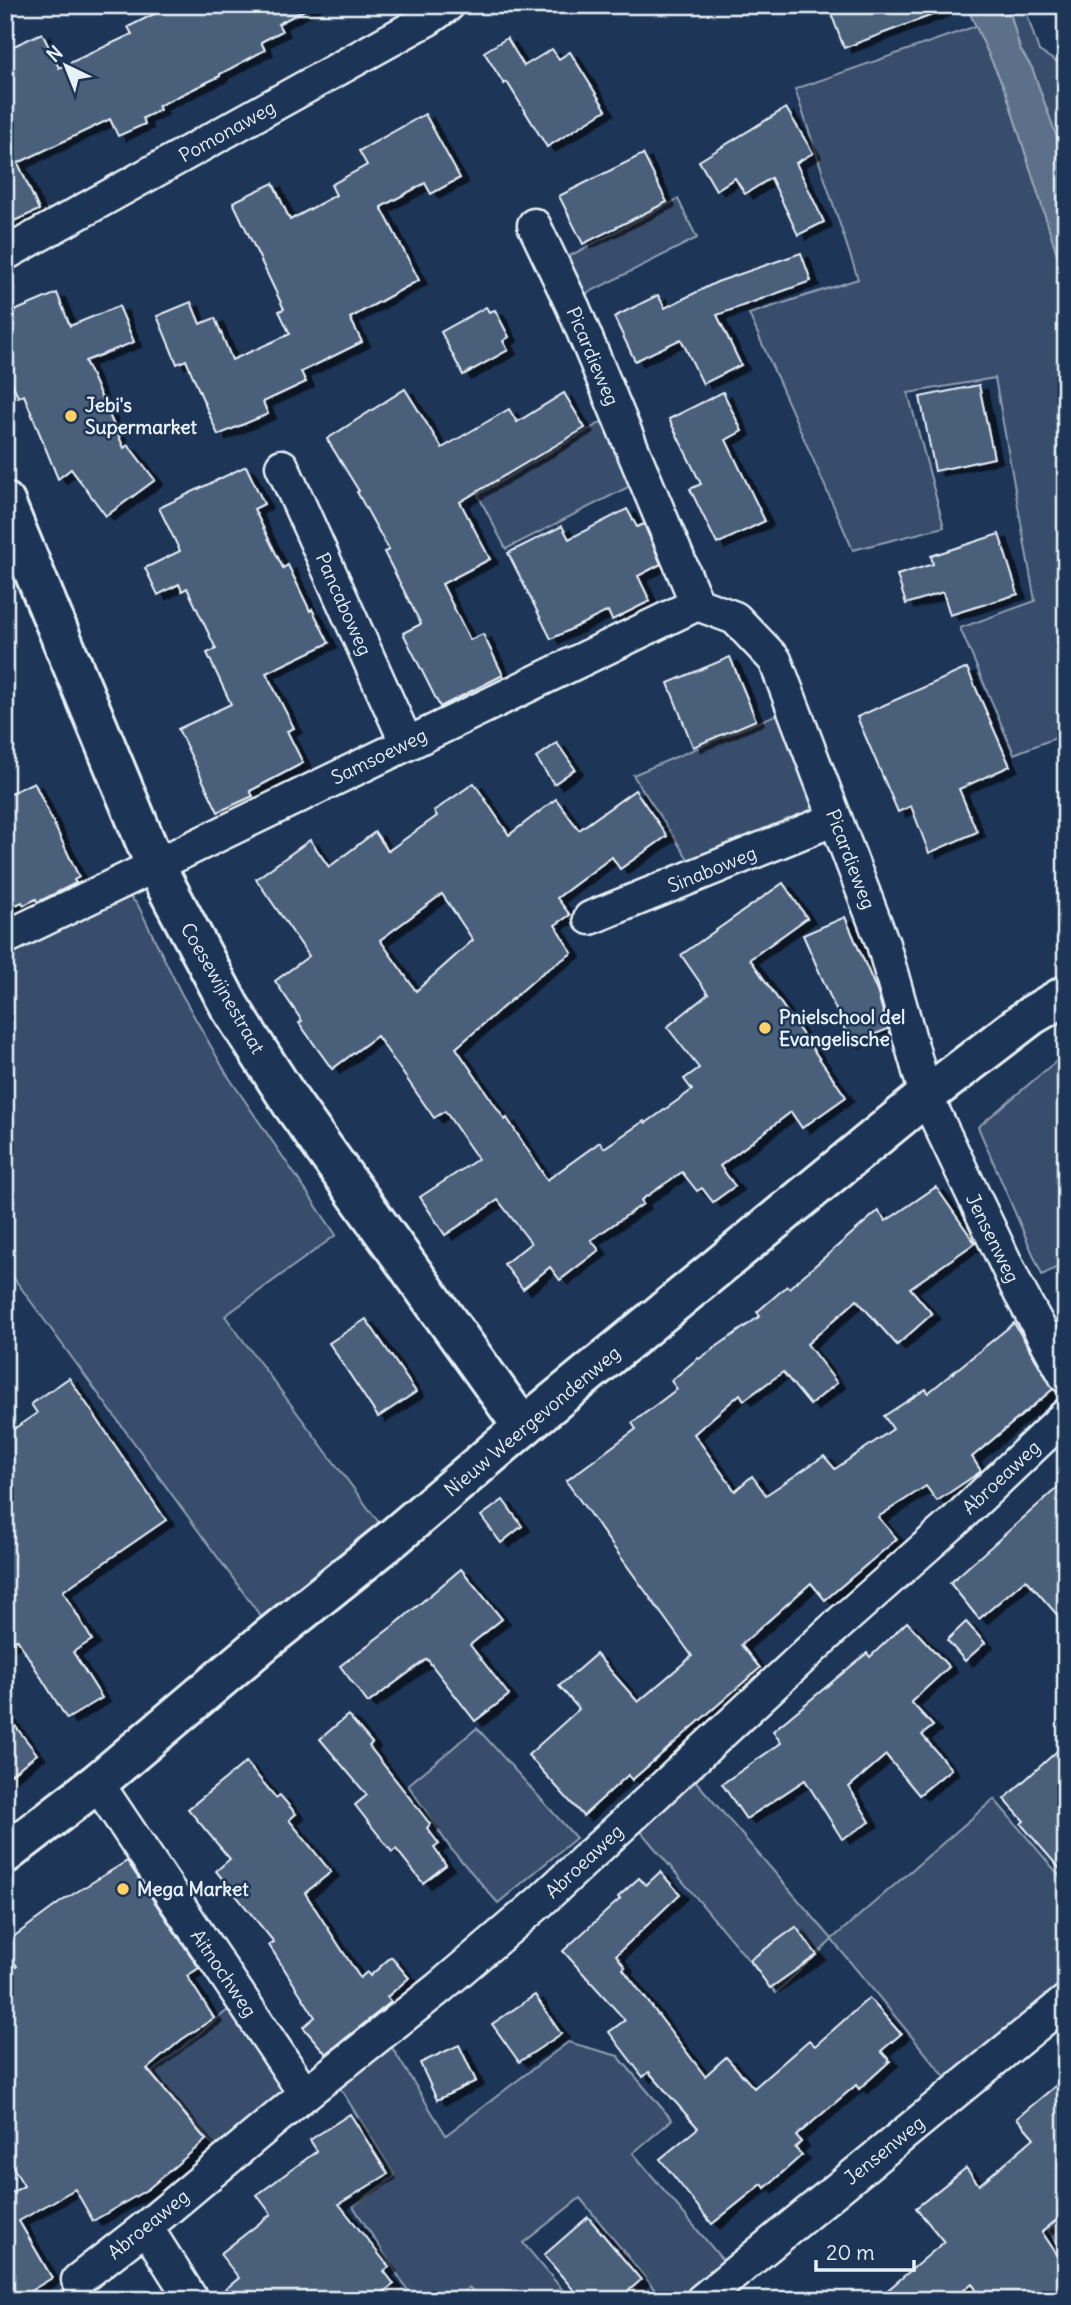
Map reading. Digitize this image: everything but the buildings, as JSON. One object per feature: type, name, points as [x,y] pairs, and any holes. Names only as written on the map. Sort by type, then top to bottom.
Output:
[{"type":"street","name":"Pomonaweg","points":[[5,254],[428,19],[448,5]]},
{"type":"street","name":"Picardieweg","points":[[534,225],[573,307],[697,604],[735,618],[775,660],[883,944],[926,1096]]},
{"type":"street","name":"Pancaboweg","points":[[282,466],[406,742]]},
{"type":"street","name":"Coesewijnestraat","points":[[5,502],[155,866],[230,1007],[292,1104],[523,1427]]},
{"type":"street","name":"Samsoeweg","points":[[5,938],[406,742],[697,604]]},
{"type":"street","name":"Sinaboweg","points":[[590,918],[835,819]]},
{"type":"street","name":"Nieuw Weergevondenweg","points":[[5,1854],[97,1783],[523,1427],[926,1096],[1032,1015],[1066,995]]},
{"type":"street","name":"Jensenweg","points":[[926,1096],[1018,1289],[1066,1377]]},
{"type":"street","name":"Abroeaweg","points":[[78,2280],[439,1988],[541,1901],[832,1630],[954,1522],[1066,1415]]},
{"type":"street","name":"Aitnochweg","points":[[97,1783],[305,2094]]},
{"type":"street","name":"Jensenweg","points":[[702,2300],[1066,2001]]},
{"type":"street","points":[[146,2227],[192,2300]]},
{"type":"shaded area","points":[[966,5],[1008,5],[1020,49],[1032,68],[1066,163],[1066,282],[1006,92]]},
{"type":"shaded area","points":[[1008,5],[1024,5],[1039,51],[1057,62],[1066,72],[1066,163],[1032,68],[1020,50]]},
{"type":"shaded area","points":[[976,26],[1006,92],[1066,282],[1066,734],[1014,754],[960,628],[1035,601],[995,378],[908,393],[944,527],[853,550],[749,314],[858,279],[795,89]]},
{"type":"shaded area","points":[[678,199],[697,238],[580,297],[562,260]]},
{"type":"shaded area","points":[[617,413],[648,477],[506,549],[478,495]]},
{"type":"shaded area","points":[[799,705],[834,802],[692,865],[633,775]]},
{"type":"shaded area","points":[[126,897],[138,905],[181,993],[226,1073],[336,1235],[225,1316],[380,1524],[262,1618],[5,1266],[5,957]]},
{"type":"shaded area","points":[[1066,1053],[1066,1263],[1042,1275],[978,1127]]},
{"type":"shaded area","points":[[477,1728],[576,1838],[498,1903],[451,1849],[408,1785]]},
{"type":"shaded area","points":[[693,1778],[832,1939],[994,1799],[1066,1883],[1066,1989],[950,2083],[832,1940],[776,1993],[638,1828]]},
{"type":"shaded area","points":[[240,2000],[289,2086],[223,2157],[151,2073]]},
{"type":"shaded area","points":[[388,2041],[446,2135],[568,2042],[618,2056],[672,2120],[633,2153],[726,2264],[682,2300],[663,2300],[580,2198],[523,2243],[571,2300],[480,2300],[469,2287],[455,2300],[414,2300],[353,2206],[395,2176],[337,2083]]},
{"type":"shaded area","points":[[1066,2216],[1066,2257],[1048,2230]]},
{"type":"place","name":"Jebi's Supermarket","points":[[71,416]]},
{"type":"place","name":"Pnielschool del Evangelische","points":[[765,1028]]},
{"type":"place","name":"Mega Market","points":[[123,1889]]}]
